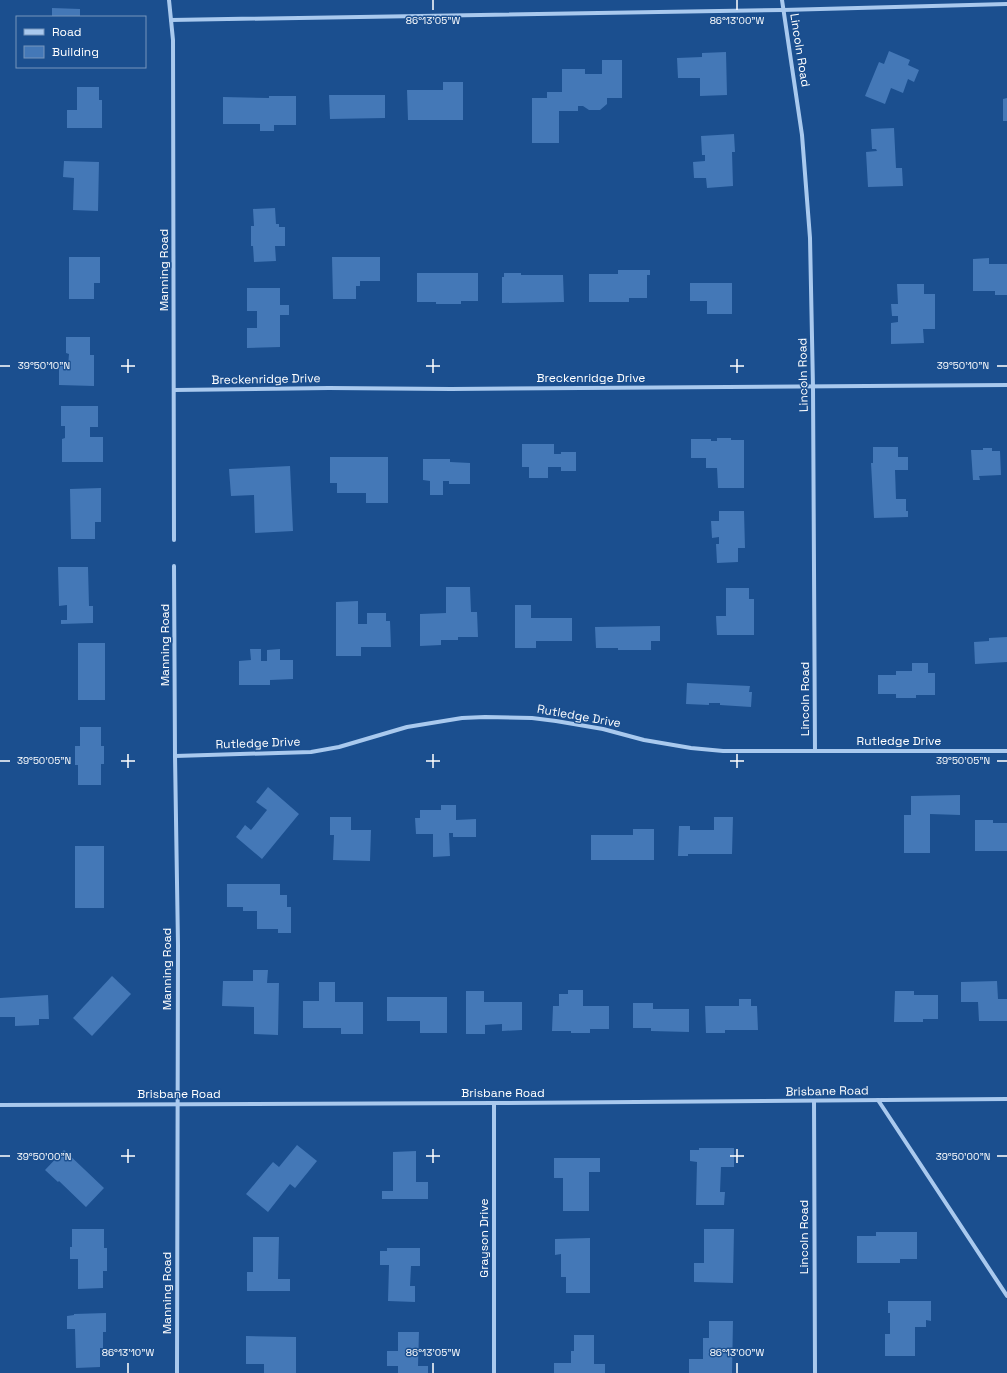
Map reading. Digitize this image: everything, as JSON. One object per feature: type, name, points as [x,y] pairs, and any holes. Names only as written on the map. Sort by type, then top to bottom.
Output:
[{"type":"street","name":"Manning Road","points":[[169,0],[173,40],[174,540]]},
{"type":"street","name":"Lincoln Road","points":[[782,0],[799,111],[806,183],[811,266],[816,751]]},
{"type":"street","points":[[171,20],[783,10],[1007,4]]},
{"type":"street","name":"Breckenridge Drive","points":[[174,390],[1007,385]]},
{"type":"street","name":"Manning Road","points":[[174,566],[178,945],[177,1373]]},
{"type":"street","name":"Rutledge Drive","points":[[175,756],[311,752],[339,747],[407,727],[462,718],[485,717],[556,720],[603,728],[644,740],[691,748],[732,752],[1007,750]]},
{"type":"street","name":"Brisbane Road","points":[[0,1105],[1007,1099]]},
{"type":"street","points":[[878,1100],[1007,1296]]},
{"type":"street","name":"Lincoln Road","points":[[814,1101],[815,1373]]},
{"type":"street","name":"Grayson Drive","points":[[494,1103],[494,1373]]},
{"type":"building","points":[[52,8],[80,9],[80,16],[52,16]]},
{"type":"building","points":[[889,51],[910,60],[908,65],[919,70],[914,82],[908,79],[903,93],[891,88],[885,104],[865,96],[879,62],[884,64]]},
{"type":"building","points":[[726,52],[727,95],[700,96],[700,78],[678,78],[677,58],[702,57],[702,53]]},
{"type":"building","points":[[602,60],[622,60],[622,98],[607,98],[607,104],[600,110],[589,110],[583,106],[578,106],[578,111],[559,111],[559,143],[532,143],[532,98],[547,98],[547,92],[562,92],[562,69],[585,69],[585,74],[602,74]]},
{"type":"building","points":[[443,82],[463,82],[463,120],[408,120],[407,90],[443,90]]},
{"type":"building","points":[[77,87],[99,87],[99,100],[102,100],[102,128],[67,128],[67,110],[77,110]]},
{"type":"building","points":[[329,95],[385,95],[385,118],[330,119]]},
{"type":"building","points":[[269,96],[296,96],[296,125],[274,125],[274,131],[260,131],[260,124],[223,124],[223,97],[269,98]]},
{"type":"building","points":[[1007,98],[1007,121],[1003,121],[1003,99]]},
{"type":"building","points":[[894,128],[896,168],[902,168],[903,186],[868,187],[866,152],[877,151],[876,149],[872,149],[871,129]]},
{"type":"building","points":[[734,134],[735,152],[732,152],[733,186],[707,188],[706,178],[694,178],[693,162],[705,161],[705,155],[702,155],[701,136]]},
{"type":"building","points":[[64,161],[99,162],[98,211],[73,210],[74,178],[63,177]]},
{"type":"building","points":[[275,208],[276,224],[279,224],[279,227],[285,227],[285,246],[275,246],[276,261],[254,262],[253,246],[251,246],[251,226],[254,226],[253,209]]},
{"type":"building","points":[[69,257],[100,257],[100,283],[94,283],[94,299],[69,299]]},
{"type":"building","points":[[332,257],[380,257],[380,281],[360,281],[360,286],[356,286],[356,299],[333,299]]},
{"type":"building","points":[[989,258],[989,264],[1007,264],[1007,295],[995,295],[995,291],[973,291],[973,259]]},
{"type":"building","points":[[618,270],[650,270],[650,275],[647,275],[647,298],[629,298],[629,302],[589,302],[589,274],[618,274]]},
{"type":"building","points":[[417,273],[478,273],[478,301],[461,301],[461,304],[417,302]]},
{"type":"building","points":[[504,273],[521,273],[521,275],[563,275],[564,302],[502,303],[502,277],[504,277]]},
{"type":"building","points":[[690,283],[732,283],[732,314],[707,314],[707,301],[690,301]]},
{"type":"building","points":[[897,284],[924,284],[924,294],[935,294],[935,329],[923,329],[924,343],[891,344],[891,323],[898,322],[898,316],[892,316],[891,304],[898,304]]},
{"type":"building","points":[[247,288],[280,288],[280,305],[289,305],[289,315],[280,315],[280,347],[247,348],[247,328],[257,328],[257,311],[247,311]]},
{"type":"building","points":[[66,337],[90,337],[90,355],[94,355],[94,386],[59,385],[59,366],[68,366],[69,354],[66,353]]},
{"type":"building","points":[[61,406],[98,406],[98,427],[90,427],[90,437],[103,437],[103,462],[62,462],[62,439],[65,438],[65,426],[61,426]]},
{"type":"building","points":[[717,438],[744,440],[744,488],[718,488],[717,468],[706,468],[706,458],[691,458],[691,439],[711,439],[711,441],[717,441]]},
{"type":"building","points":[[522,444],[554,444],[554,454],[561,454],[561,452],[576,452],[576,471],[561,471],[561,467],[548,467],[548,478],[529,478],[529,467],[522,467]]},
{"type":"building","points":[[873,447],[898,447],[898,457],[908,457],[908,470],[895,470],[896,499],[906,499],[906,511],[908,511],[908,517],[874,518],[871,463],[873,463]]},
{"type":"building","points":[[983,448],[992,448],[992,451],[1000,451],[1001,475],[979,476],[980,480],[973,480],[971,450],[983,450]]},
{"type":"building","points":[[330,457],[388,457],[388,503],[366,503],[366,493],[337,493],[337,483],[330,483]]},
{"type":"building","points":[[423,459],[450,459],[450,462],[470,463],[470,484],[449,484],[449,481],[443,481],[443,495],[430,495],[430,481],[423,480]]},
{"type":"building","points":[[290,466],[293,531],[255,533],[254,495],[231,496],[229,469]]},
{"type":"building","points":[[101,488],[101,522],[95,522],[95,539],[71,539],[70,489]]},
{"type":"building","points":[[719,511],[744,511],[745,548],[738,548],[738,562],[717,563],[716,544],[719,544],[719,537],[712,538],[711,521],[719,521]]},
{"type":"building","points":[[58,567],[88,567],[89,606],[93,606],[93,623],[61,624],[61,620],[67,620],[67,605],[59,606]]},
{"type":"building","points":[[446,587],[470,587],[471,612],[477,612],[478,637],[458,637],[458,640],[441,640],[441,645],[420,646],[420,614],[446,613]]},
{"type":"building","points":[[726,588],[749,588],[749,599],[754,599],[754,635],[717,635],[716,616],[726,616]]},
{"type":"building","points":[[358,601],[358,624],[367,624],[367,613],[386,613],[386,621],[390,621],[391,647],[361,647],[361,656],[336,656],[336,602]]},
{"type":"building","points":[[515,605],[531,605],[531,618],[572,618],[572,641],[536,641],[536,648],[515,648]]},
{"type":"building","points":[[660,626],[660,641],[651,641],[651,650],[596,648],[595,627]]},
{"type":"building","points":[[1007,637],[1007,662],[975,664],[974,642],[989,641],[989,638]]},
{"type":"building","points":[[78,643],[105,643],[105,700],[78,700]]},
{"type":"building","points":[[250,649],[261,649],[261,661],[267,661],[267,650],[280,649],[280,660],[293,660],[293,679],[270,680],[270,685],[239,685],[239,661],[251,660]]},
{"type":"building","points":[[912,663],[928,663],[928,673],[935,673],[935,695],[916,695],[916,698],[896,698],[896,694],[878,694],[878,675],[896,675],[896,671],[912,671]]},
{"type":"building","points":[[687,683],[750,686],[749,692],[752,692],[751,707],[720,705],[720,703],[709,703],[709,705],[686,704]]},
{"type":"building","points":[[80,727],[101,727],[101,746],[104,746],[104,764],[101,764],[101,785],[78,785],[78,765],[75,765],[75,746],[80,746]]},
{"type":"building","points":[[268,787],[299,814],[262,859],[236,837],[245,825],[251,830],[267,810],[256,802]]},
{"type":"building","points":[[960,795],[960,815],[930,814],[930,853],[904,853],[904,815],[911,815],[911,796]]},
{"type":"building","points":[[441,805],[456,805],[456,820],[476,819],[476,837],[453,837],[453,833],[449,833],[450,856],[433,857],[433,834],[416,834],[415,818],[420,818],[420,810],[441,810]]},
{"type":"building","points":[[330,817],[351,817],[351,830],[371,830],[370,861],[333,860],[334,835],[330,835]]},
{"type":"building","points":[[714,817],[733,817],[732,854],[688,854],[688,856],[678,856],[679,826],[690,826],[690,830],[714,830]]},
{"type":"building","points":[[975,820],[993,820],[993,823],[1007,823],[1007,851],[975,851]]},
{"type":"building","points":[[633,829],[654,829],[654,860],[591,860],[591,835],[633,835]]},
{"type":"building","points":[[75,846],[104,846],[104,908],[75,908]]},
{"type":"building","points":[[227,884],[280,884],[280,895],[287,895],[287,907],[291,907],[291,933],[278,933],[278,929],[257,929],[257,911],[243,911],[243,907],[227,907]]},
{"type":"building","points":[[253,970],[268,970],[267,983],[279,983],[278,1035],[254,1034],[254,1007],[222,1006],[223,981],[253,981]]},
{"type":"building","points":[[112,976],[131,994],[92,1036],[73,1018]]},
{"type":"building","points":[[997,981],[998,999],[1007,999],[1007,1021],[979,1021],[978,1002],[961,1002],[961,982]]},
{"type":"building","points":[[319,982],[335,982],[335,1002],[363,1002],[363,1034],[341,1034],[341,1028],[303,1028],[303,1001],[319,1001]]},
{"type":"building","points":[[568,990],[583,990],[583,1006],[609,1006],[609,1029],[590,1029],[590,1033],[552,1031],[553,1006],[559,1006],[559,994],[568,994]]},
{"type":"building","points":[[466,991],[484,991],[484,1002],[522,1002],[522,1030],[502,1031],[502,1024],[485,1025],[485,1034],[466,1034]]},
{"type":"building","points":[[895,991],[914,991],[914,995],[938,995],[938,1019],[923,1019],[923,1022],[894,1022]]},
{"type":"building","points":[[48,995],[49,1019],[39,1019],[39,1025],[15,1026],[15,1017],[0,1017],[0,998]]},
{"type":"building","points":[[387,997],[447,997],[447,1033],[420,1033],[420,1021],[387,1021]]},
{"type":"building","points":[[739,999],[751,999],[751,1006],[757,1006],[758,1030],[725,1030],[725,1033],[706,1033],[705,1006],[739,1006]]},
{"type":"building","points":[[633,1003],[653,1003],[653,1009],[689,1009],[689,1032],[651,1031],[651,1028],[633,1028]]},
{"type":"building","points":[[297,1145],[317,1161],[295,1188],[290,1184],[268,1212],[246,1194],[273,1162],[279,1167]]},
{"type":"building","points":[[699,1148],[734,1148],[734,1167],[721,1167],[720,1192],[725,1192],[724,1205],[696,1205],[697,1162],[690,1161],[690,1150],[699,1150]]},
{"type":"building","points":[[64,1150],[104,1188],[86,1207],[59,1181],[58,1182],[45,1170]]},
{"type":"building","points":[[416,1151],[416,1182],[428,1182],[428,1199],[382,1199],[382,1191],[393,1191],[393,1152]]},
{"type":"building","points":[[554,1158],[600,1158],[600,1172],[589,1172],[589,1211],[563,1211],[563,1178],[554,1178]]},
{"type":"building","points":[[72,1229],[104,1229],[104,1248],[107,1248],[107,1271],[103,1271],[103,1288],[78,1289],[78,1259],[70,1259]]},
{"type":"building","points":[[704,1229],[734,1229],[733,1283],[694,1282],[694,1263],[704,1263]]},
{"type":"building","points":[[876,1232],[917,1232],[917,1259],[900,1259],[900,1263],[857,1263],[857,1236],[876,1236]]},
{"type":"building","points":[[253,1237],[279,1237],[278,1279],[290,1279],[290,1291],[247,1291],[247,1272],[253,1272]]},
{"type":"building","points":[[590,1238],[590,1293],[566,1293],[566,1277],[561,1277],[561,1254],[555,1255],[555,1239]]},
{"type":"building","points":[[387,1248],[420,1248],[420,1266],[411,1266],[410,1286],[415,1286],[415,1302],[388,1301],[389,1265],[380,1265],[380,1251],[387,1251]]},
{"type":"building","points":[[888,1301],[931,1301],[931,1321],[926,1320],[926,1327],[915,1327],[915,1356],[885,1356],[885,1334],[890,1334],[890,1313],[888,1313]]},
{"type":"building","points":[[106,1313],[106,1332],[103,1332],[103,1348],[100,1348],[100,1367],[76,1368],[75,1329],[67,1329],[67,1316],[74,1314]]},
{"type":"building","points":[[709,1321],[733,1321],[732,1373],[689,1373],[689,1359],[703,1359],[703,1338],[709,1338]]},
{"type":"building","points":[[398,1332],[419,1332],[418,1366],[428,1366],[428,1373],[398,1373],[398,1366],[387,1366],[387,1351],[398,1351]]},
{"type":"building","points":[[574,1335],[594,1335],[594,1364],[605,1364],[605,1373],[554,1373],[554,1363],[571,1363],[571,1351],[574,1351]]},
{"type":"building","points":[[246,1336],[296,1337],[296,1373],[264,1373],[264,1364],[246,1364]]}]
